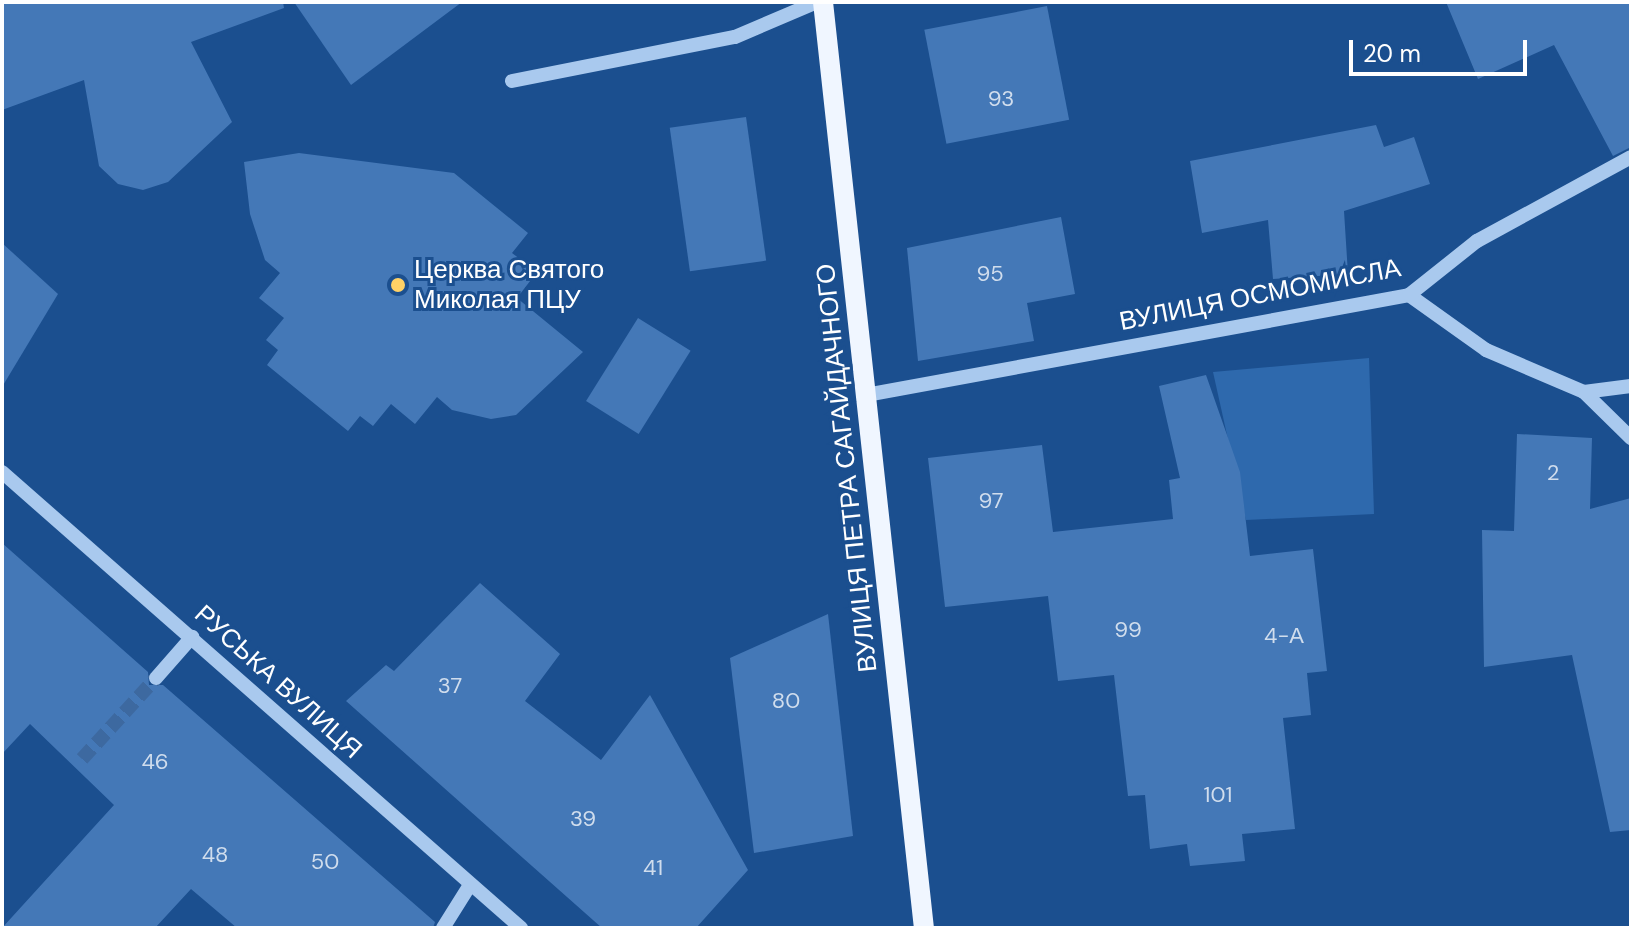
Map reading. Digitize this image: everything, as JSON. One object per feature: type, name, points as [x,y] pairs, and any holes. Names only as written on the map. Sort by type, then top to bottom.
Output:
[{"type":"main road","name":"ВУЛИЦЯ ПЕТРА САГАЙДАЧНОГО","points":[[820,2],[924,928]]},
{"type":"street","points":[[512,81],[735,37],[820,2]]},
{"type":"street","name":"ВУЛИЦЯ ОСМОМИСЛА","points":[[866,395],[1409,295],[1477,241],[1631,157]]},
{"type":"street","points":[[1409,295],[1486,350],[1584,392],[1631,438]]},
{"type":"street","points":[[1584,392],[1631,386]]},
{"type":"street","name":"РУСЬКА ВУЛИЦЯ","points":[[2,472],[521,928]]},
{"type":"street","points":[[156,678],[192,637]]},
{"type":"street","points":[[443,928],[470,885]]},
{"type":"shaded area","points":[[1369,358],[1374,514],[1246,520],[1213,372]]},
{"type":"building","points":[[2,2],[283,2],[284,8],[191,42],[232,122],[168,182],[143,190],[118,184],[99,166],[84,80],[2,110]]},
{"type":"building","points":[[294,2],[462,2],[351,85]]},
{"type":"building","points":[[1446,2],[1631,2],[1631,147],[1613,156],[1554,45],[1478,79]]},
{"type":"building","points":[[1047,6],[1069,120],[946,144],[924,30]]},
{"type":"building","points":[[746,117],[766,261],[690,271],[670,128]]},
{"type":"building","points":[[1376,125],[1384,147],[1414,137],[1430,184],[1344,211],[1348,274],[1273,279],[1268,220],[1202,233],[1190,161]]},
{"type":"building","name":"Церква Святого Миколая ПЦУ","points":[[299,153],[454,173],[528,233],[512,253],[537,272],[517,298],[583,352],[516,415],[491,419],[452,410],[437,397],[415,424],[391,404],[373,426],[360,416],[348,431],[267,365],[278,350],[266,340],[284,318],[259,298],[280,273],[265,260],[250,214],[244,162]]},
{"type":"building","points":[[1061,217],[1075,294],[1027,303],[1034,341],[918,361],[907,248]]},
{"type":"building","points":[[2,243],[58,294],[2,387]]},
{"type":"building","points":[[638,318],[691,351],[639,434],[586,401]]},
{"type":"building","points":[[1206,375],[1240,472],[1250,556],[1313,549],[1327,671],[1307,673],[1311,715],[1283,718],[1295,829],[1242,834],[1245,861],[1190,866],[1187,844],[1150,849],[1145,795],[1128,796],[1114,675],[1058,681],[1048,596],[945,607],[928,458],[1042,445],[1053,532],[1173,519],[1169,480],[1180,478],[1159,386]]},
{"type":"building","points":[[1517,434],[1592,438],[1590,509],[1631,498],[1631,830],[1610,832],[1572,655],[1484,667],[1482,530],[1514,531]]},
{"type":"building","points":[[2,543],[148,672],[149,685],[163,685],[435,922],[433,928],[237,928],[191,889],[155,928],[2,928],[114,805],[30,724],[2,754]]},
{"type":"building","points":[[480,583],[560,654],[525,701],[601,760],[650,695],[748,870],[696,928],[602,928],[346,701],[386,665],[394,671]]},
{"type":"building","points":[[828,614],[853,836],[754,853],[730,658]]},
{"type":"tunnel","points":[[82,759],[156,678]]},
{"type":"place","name":"Церква Святого Миколая ПЦУ","points":[[398,285]]}]
